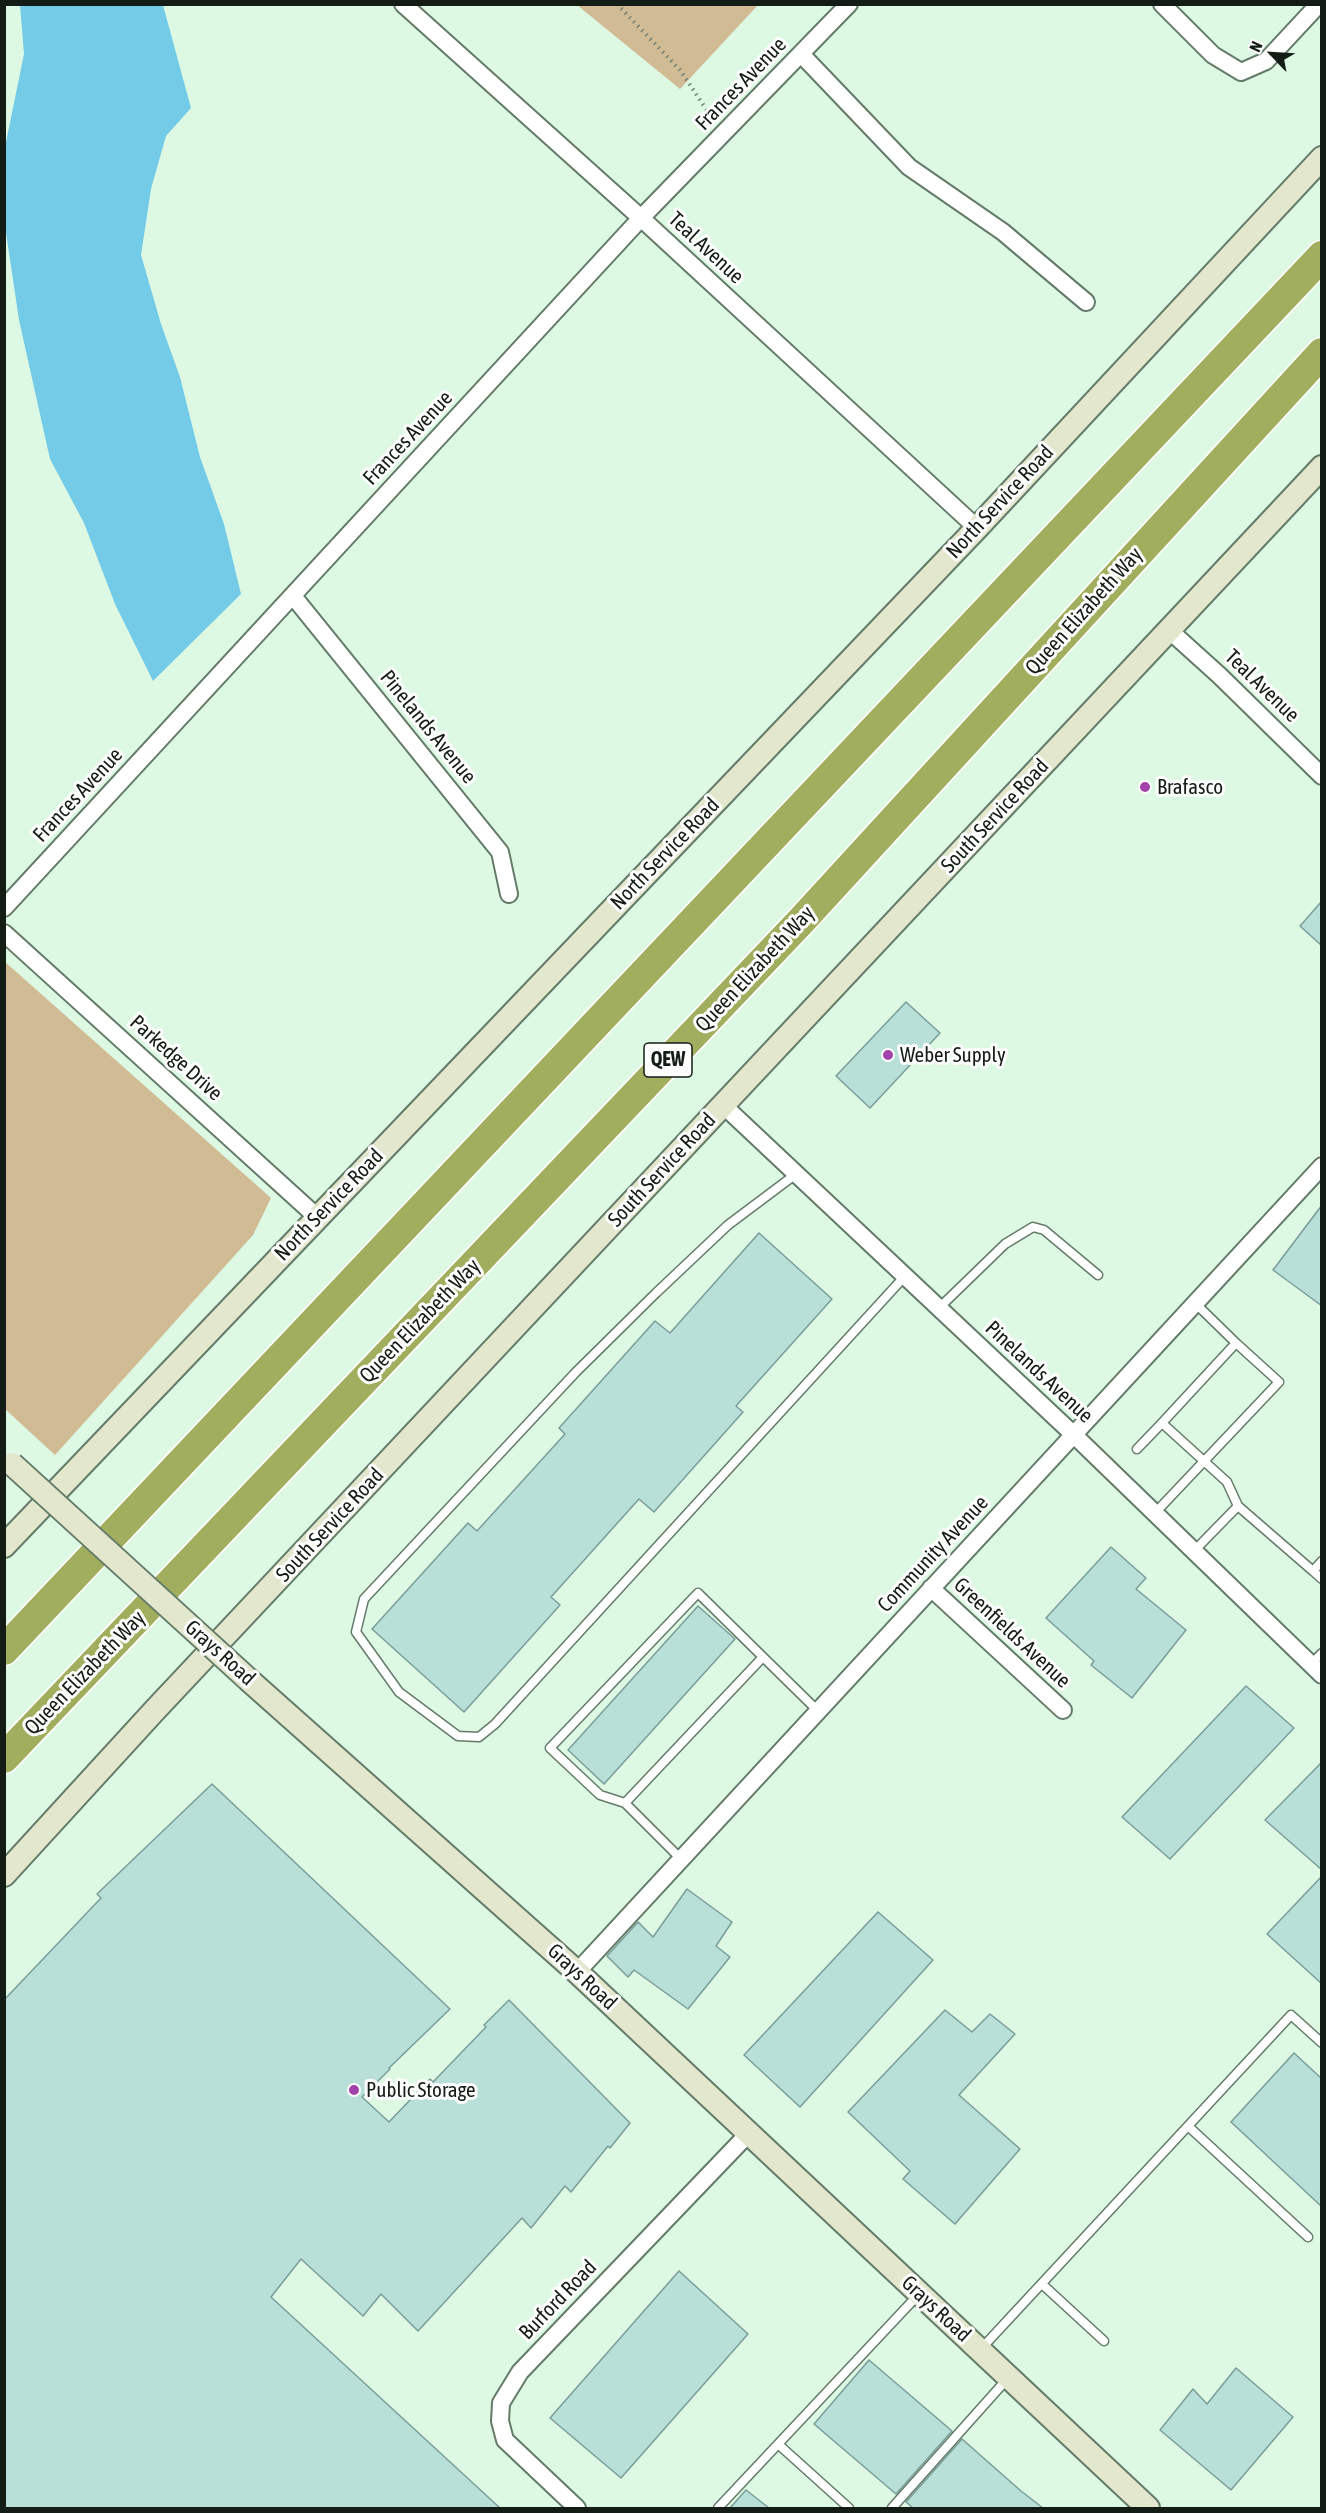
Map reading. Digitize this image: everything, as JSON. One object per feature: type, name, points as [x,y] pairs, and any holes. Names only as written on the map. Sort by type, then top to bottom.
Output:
[{"type":"highway","points":[[4,1650],[1322,256]]},
{"type":"highway","name":"Queen Elizabeth Way","points":[[4,1758],[802,920],[1322,353]]},
{"type":"street","name":"Teal Avenue","points":[[403,4],[641,218],[977,528]]},
{"type":"street","name":"Frances Avenue","points":[[4,908],[641,218],[849,4]]},
{"type":"street","points":[[1162,4],[1213,55],[1241,72],[1266,61],[1320,4]]},
{"type":"street","points":[[801,54],[909,167],[1003,232],[1086,302]]},
{"type":"street","name":"North Service Road","points":[[4,1546],[977,528],[1322,158]]},
{"type":"street","name":"South Service Road","points":[[4,1875],[155,1710],[1322,467]]},
{"type":"street","name":"Pinelands Avenue","points":[[293,596],[500,852],[510,894]]},
{"type":"street","name":"Teal Avenue","points":[[1170,630],[1322,776]]},
{"type":"street","name":"Parkedge Drive","points":[[4,933],[317,1217]]},
{"type":"street","name":"Pinelands Avenue","points":[[723,1105],[1194,1551],[1318,1664]]},
{"type":"street","name":"Community Avenue","points":[[577,1972],[1322,1166]]},
{"type":"street","name":"Grays Road","points":[[8,1460],[250,1681],[577,1972],[1148,2508]]},
{"type":"street","name":"Greenfields Avenue","points":[[931,1588],[1063,1710]]},
{"type":"street","name":"Burford Road","points":[[577,2508],[505,2440],[500,2421],[501,2403],[520,2372],[749,2133]]},
{"type":"lane","points":[[796,1174],[728,1225],[656,1293],[576,1372],[364,1599],[356,1632],[399,1692],[458,1736],[479,1737],[503,1715],[905,1276]]},
{"type":"lane","points":[[939,1308],[1005,1244],[1033,1227],[1044,1230],[1098,1275]]},
{"type":"lane","points":[[1155,1513],[1279,1382],[1195,1303]]},
{"type":"lane","points":[[1137,1449],[1236,1343]]},
{"type":"lane","points":[[1162,1423],[1227,1482],[1239,1506],[1322,1579]]},
{"type":"lane","points":[[1194,1551],[1239,1506]]},
{"type":"lane","points":[[1313,1571],[1322,1562]]},
{"type":"lane","points":[[681,1859],[625,1803],[600,1795],[550,1748],[698,1593],[818,1711]]},
{"type":"lane","points":[[625,1803],[763,1657]]},
{"type":"lane","points":[[980,2350],[1291,2015],[1322,2043]]},
{"type":"lane","points":[[1188,2126],[1308,2237]]},
{"type":"lane","points":[[1042,2284],[1104,2341]]},
{"type":"lane","points":[[718,2508],[920,2294]]},
{"type":"lane","points":[[892,2508],[1009,2377]]},
{"type":"lane","points":[[778,2444],[849,2508]]},
{"type":"path","points":[[616,4],[680,70],[723,134]]},
{"type":"shaded area","points":[[577,5],[758,5],[680,89]]},
{"type":"shaded area","points":[[4,961],[271,1198],[253,1235],[55,1455],[5,1409]]},
{"type":"water","points":[[20,5],[163,5],[191,108],[166,136],[151,189],[141,255],[161,324],[180,377],[200,457],[224,524],[241,594],[153,681],[115,604],[84,523],[50,459],[19,320],[5,226],[4,152],[24,54]]},
{"type":"building","points":[[1322,901],[1322,946],[1300,926]]},
{"type":"building","name":"Weber Supply","points":[[906,1002],[940,1033],[870,1108],[836,1076]]},
{"type":"building","points":[[1322,1205],[1322,1306],[1273,1270]]},
{"type":"building","points":[[759,1233],[832,1299],[736,1406],[743,1412],[654,1512],[639,1499],[551,1597],[560,1605],[464,1712],[372,1629],[468,1523],[477,1531],[565,1434],[559,1428],[655,1321],[670,1333]]},
{"type":"building","points":[[1111,1547],[1146,1578],[1136,1589],[1186,1630],[1132,1698],[1091,1665],[1094,1661],[1046,1618]]},
{"type":"building","points":[[698,1606],[735,1639],[604,1784],[568,1750]]},
{"type":"building","points":[[1246,1686],[1294,1728],[1170,1859],[1122,1817]]},
{"type":"building","points":[[1322,1762],[1322,1870],[1265,1820]]},
{"type":"building","points":[[212,1784],[450,2009],[362,2097],[389,2122],[430,2079],[433,2082],[509,2000],[630,2123],[571,2192],[565,2186],[531,2228],[522,2218],[418,2331],[381,2294],[363,2316],[301,2259],[271,2297],[500,2508],[4,2508],[4,2000],[101,1898],[97,1894]]},
{"type":"building","points":[[1322,1876],[1322,1984],[1267,1934]]},
{"type":"building","points":[[687,1889],[732,1922],[716,1946],[730,1957],[688,2009],[634,1970],[628,1977],[607,1956],[638,1922],[653,1937]]},
{"type":"building","points":[[878,1912],[933,1960],[800,2107],[744,2055]]},
{"type":"building","points":[[945,2010],[972,2032],[990,2014],[1015,2034],[959,2095],[1020,2149],[955,2224],[903,2179],[910,2171],[848,2112]]},
{"type":"building","points":[[1294,2053],[1322,2079],[1322,2207],[1231,2122]]},
{"type":"building","points":[[679,2271],[748,2334],[621,2478],[550,2418]]},
{"type":"building","points":[[869,2360],[952,2431],[896,2494],[814,2424]]},
{"type":"building","points":[[1236,2368],[1293,2417],[1231,2490],[1160,2430],[1193,2389],[1207,2404]]},
{"type":"building","points":[[962,2439],[1043,2508],[913,2508],[906,2502]]},
{"type":"building","points":[[746,2490],[769,2508],[730,2508]]},
{"type":"place","name":"Brafasco","points":[[1145,787]]},
{"type":"place","name":"Weber Supply","points":[[888,1055]]},
{"type":"place","name":"Public Storage","points":[[354,2090]]}]
